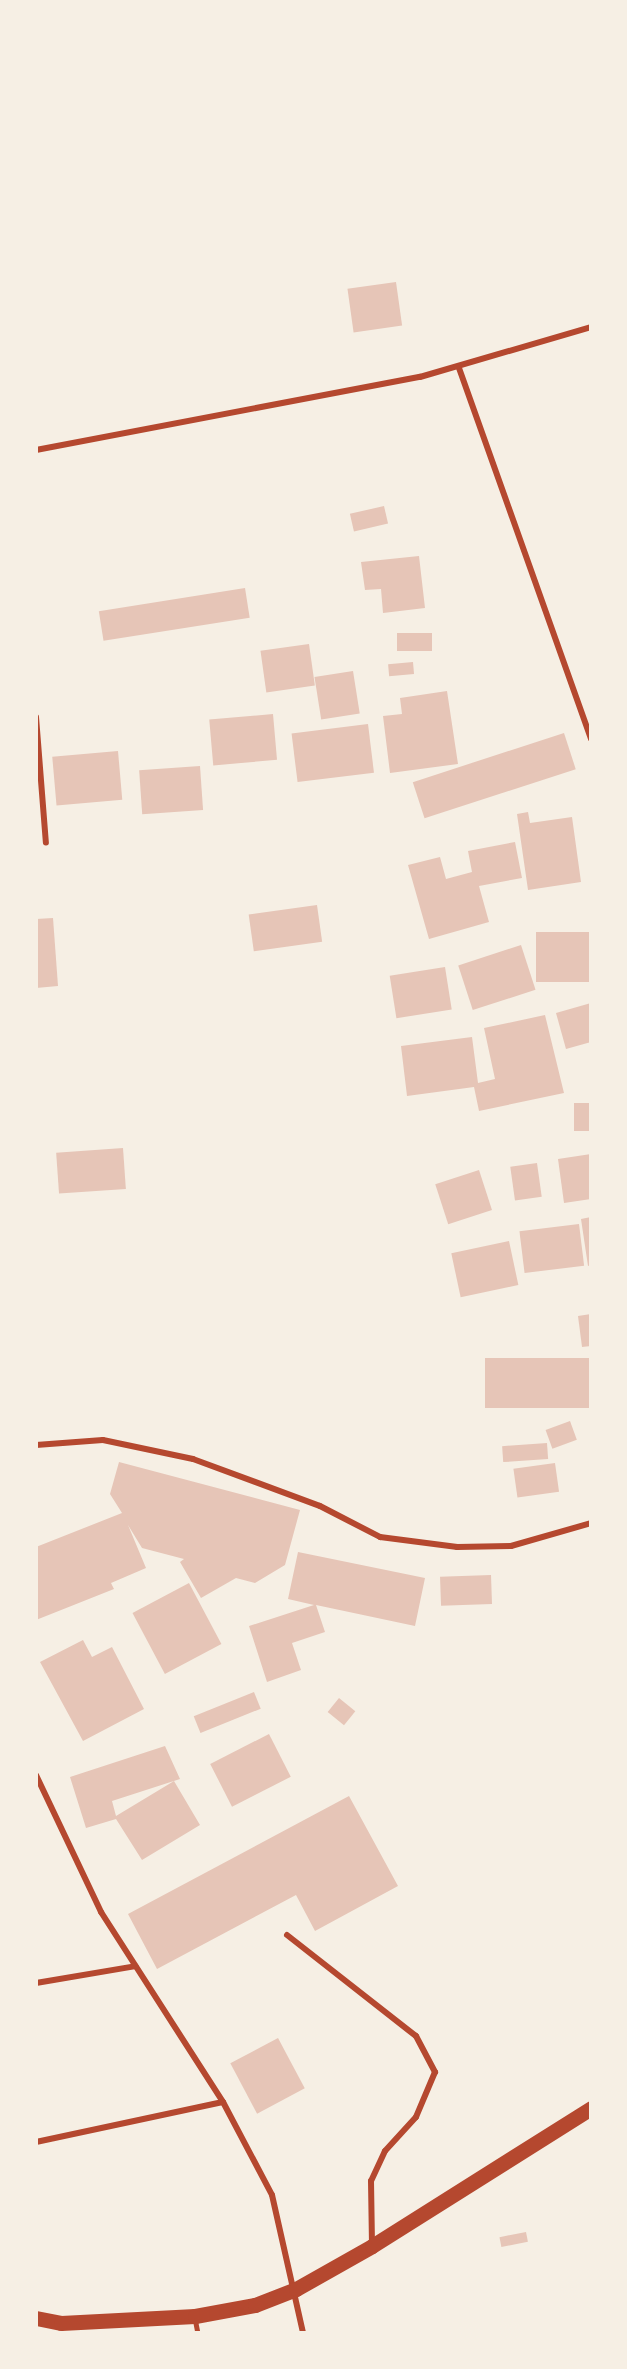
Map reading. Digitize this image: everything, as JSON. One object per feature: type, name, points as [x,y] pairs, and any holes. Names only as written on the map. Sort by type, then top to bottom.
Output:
[{"type":"main road","points":[[36,2318],[65,2328],[195,2316],[255,2305],[296,2289],[372,2246],[591,2108]]},
{"type":"street","points":[[36,450],[459,368],[591,327]]},
{"type":"street","points":[[459,368],[591,739]]},
{"type":"street","points":[[36,717],[46,843]]},
{"type":"street","points":[[36,1445],[102,1440],[193,1459],[320,1506],[380,1537],[457,1547],[511,1546],[591,1523]]},
{"type":"street","points":[[36,1775],[101,1912],[223,2102],[272,2195],[296,2289],[303,2333]]},
{"type":"street","points":[[287,1935],[416,2036],[435,2072],[416,2117],[385,2151],[371,2181],[372,2246]]},
{"type":"street","points":[[36,1983],[136,1966]]},
{"type":"street","points":[[36,2142],[223,2102]]},
{"type":"lane","points":[[195,2316],[198,2333]]},
{"type":"building","points":[[396,282],[402,326],[354,332],[347,289]]},
{"type":"building","points":[[384,506],[388,524],[354,531],[350,514]]},
{"type":"building","points":[[419,556],[425,608],[383,613],[381,589],[365,590],[361,562]]},
{"type":"building","points":[[245,588],[250,618],[104,641],[99,611]]},
{"type":"building","points":[[397,633],[432,633],[432,651],[397,651]]},
{"type":"building","points":[[309,644],[315,686],[266,692],[260,651]]},
{"type":"building","points":[[413,662],[414,674],[389,676],[388,664]]},
{"type":"building","points":[[353,671],[360,713],[321,720],[314,677]]},
{"type":"building","points":[[447,691],[458,764],[390,773],[383,716],[402,714],[400,698]]},
{"type":"building","points":[[273,714],[277,760],[213,765],[209,720]]},
{"type":"building","points":[[368,724],[374,773],[298,782],[292,733]]},
{"type":"building","points":[[564,733],[576,769],[425,818],[413,782]]},
{"type":"building","points":[[118,751],[122,800],[57,806],[52,757]]},
{"type":"building","points":[[200,766],[203,810],[142,814],[139,770]]},
{"type":"building","points":[[528,812],[530,823],[572,817],[581,882],[528,890],[517,814]]},
{"type":"building","points":[[515,842],[522,878],[479,886],[489,922],[429,939],[408,865],[440,857],[446,879],[472,872],[468,851]]},
{"type":"building","points":[[317,905],[322,942],[254,951],[249,915]]},
{"type":"building","points":[[53,918],[58,986],[36,988],[36,919]]},
{"type":"building","points":[[536,932],[591,932],[591,982],[536,982]]},
{"type":"building","points":[[521,945],[536,990],[473,1010],[458,965]]},
{"type":"building","points":[[445,967],[452,1009],[396,1018],[390,976]]},
{"type":"building","points":[[591,1003],[591,1042],[566,1049],[556,1013]]},
{"type":"building","points":[[545,1015],[564,1093],[479,1111],[474,1087],[407,1096],[401,1046],[472,1037],[478,1083],[495,1079],[484,1028]]},
{"type":"building","points":[[574,1103],[591,1103],[591,1131],[574,1131]]},
{"type":"building","points":[[123,1148],[126,1189],[59,1194],[56,1153]]},
{"type":"building","points":[[591,1154],[591,1199],[564,1203],[558,1159]]},
{"type":"building","points":[[537,1163],[542,1197],[515,1200],[510,1167]]},
{"type":"building","points":[[479,1170],[492,1210],[448,1224],[435,1184]]},
{"type":"building","points":[[591,1217],[591,1265],[588,1266],[581,1219]]},
{"type":"building","points":[[579,1224],[584,1266],[525,1273],[519,1231]]},
{"type":"building","points":[[509,1241],[518,1285],[461,1297],[451,1253]]},
{"type":"building","points":[[591,1314],[591,1346],[582,1347],[578,1316]]},
{"type":"building","points":[[485,1358],[591,1358],[591,1408],[485,1408]]},
{"type":"building","points":[[570,1421],[577,1440],[552,1449],[546,1430]]},
{"type":"building","points":[[547,1443],[548,1459],[503,1462],[502,1446]]},
{"type":"building","points":[[119,1462],[300,1510],[285,1565],[255,1583],[236,1578],[201,1598],[180,1562],[184,1559],[142,1548],[128,1525],[146,1568],[111,1583],[114,1589],[36,1620],[36,1547],[122,1513],[110,1494]]},
{"type":"building","points":[[555,1463],[559,1492],[517,1498],[513,1469]]},
{"type":"building","points":[[298,1552],[425,1578],[415,1626],[316,1605],[325,1632],[292,1643],[301,1670],[267,1682],[249,1626],[314,1605],[288,1599]]},
{"type":"building","points":[[491,1575],[492,1604],[441,1606],[440,1577]]},
{"type":"building","points":[[189,1583],[221,1644],[165,1674],[132,1613]]},
{"type":"building","points":[[83,1640],[92,1657],[112,1647],[144,1709],[83,1741],[40,1662]]},
{"type":"building","points":[[254,1692],[261,1709],[200,1733],[194,1716]]},
{"type":"building","points":[[339,1698],[355,1711],[344,1725],[328,1712]]},
{"type":"building","points":[[269,1734],[291,1777],[232,1807],[210,1764]]},
{"type":"building","points":[[165,1746],[180,1779],[112,1801],[116,1816],[174,1781],[200,1825],[142,1860],[116,1819],[86,1828],[70,1777]]},
{"type":"building","points":[[349,1796],[398,1886],[315,1931],[296,1895],[157,1969],[128,1914]]},
{"type":"building","points":[[278,2038],[305,2088],[257,2114],[230,2063]]},
{"type":"building","points":[[526,2232],[528,2242],[501,2247],[499,2237]]}]
